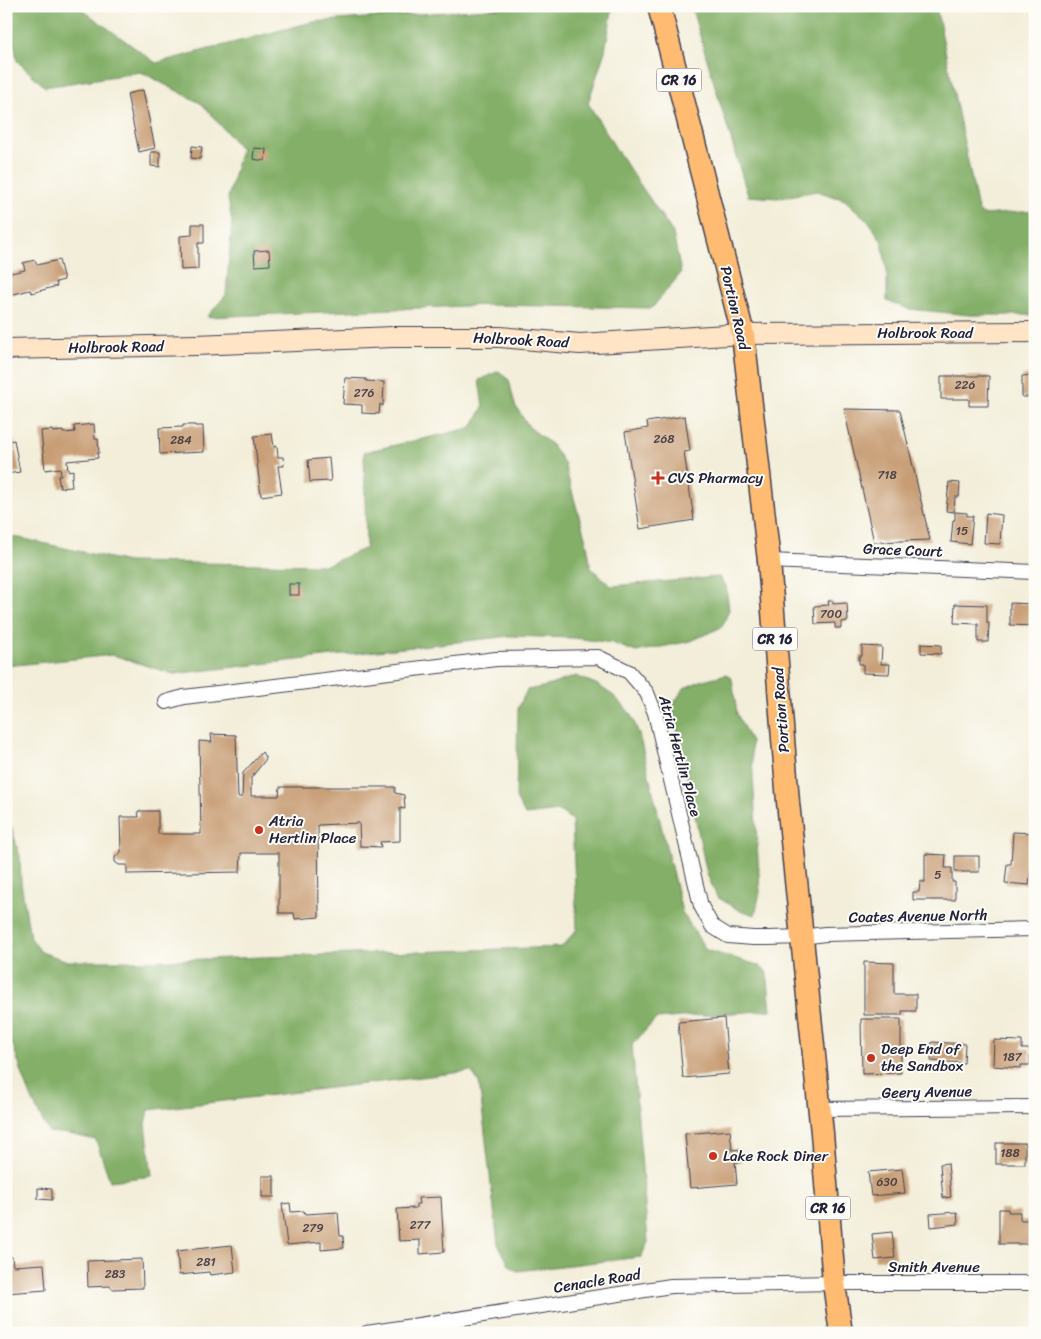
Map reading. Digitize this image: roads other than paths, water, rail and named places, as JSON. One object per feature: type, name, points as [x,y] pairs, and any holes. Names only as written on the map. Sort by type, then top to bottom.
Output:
[{"type":"main road","name":"Portion Road","points":[[659,6],[743,334],[769,561],[788,802],[820,1109],[834,1283],[841,1333]]},
{"type":"street","name":"Holbrook Road","points":[[6,349],[196,345],[392,337],[500,337],[580,344],[743,334],[1035,332]]},
{"type":"street","name":"Grace Court","points":[[769,561],[1035,572]]},
{"type":"street","name":"Atria Hertlin Place","points":[[166,702],[184,696],[496,659],[598,657],[629,672],[647,693],[655,713],[700,906],[712,926],[728,936],[753,938],[802,937]]},
{"type":"street","name":"Coates Avenue North","points":[[802,937],[824,934],[1035,929]]},
{"type":"street","name":"Geery Avenue","points":[[820,1109],[1035,1107]]},
{"type":"street","name":"Smith Avenue","points":[[834,1283],[1035,1283]]},
{"type":"street","name":"Cenacle Road","points":[[367,1333],[671,1286],[834,1283]]},
{"type":"place","name":"CVS Pharmacy","points":[[658,478]]},
{"type":"place","name":"Atria Hertlin Place","points":[[259,830]]},
{"type":"place","name":"Deep End of the Sandbox","points":[[871,1058]]},
{"type":"place","name":"Lake Rock Diner","points":[[713,1156]]}]
